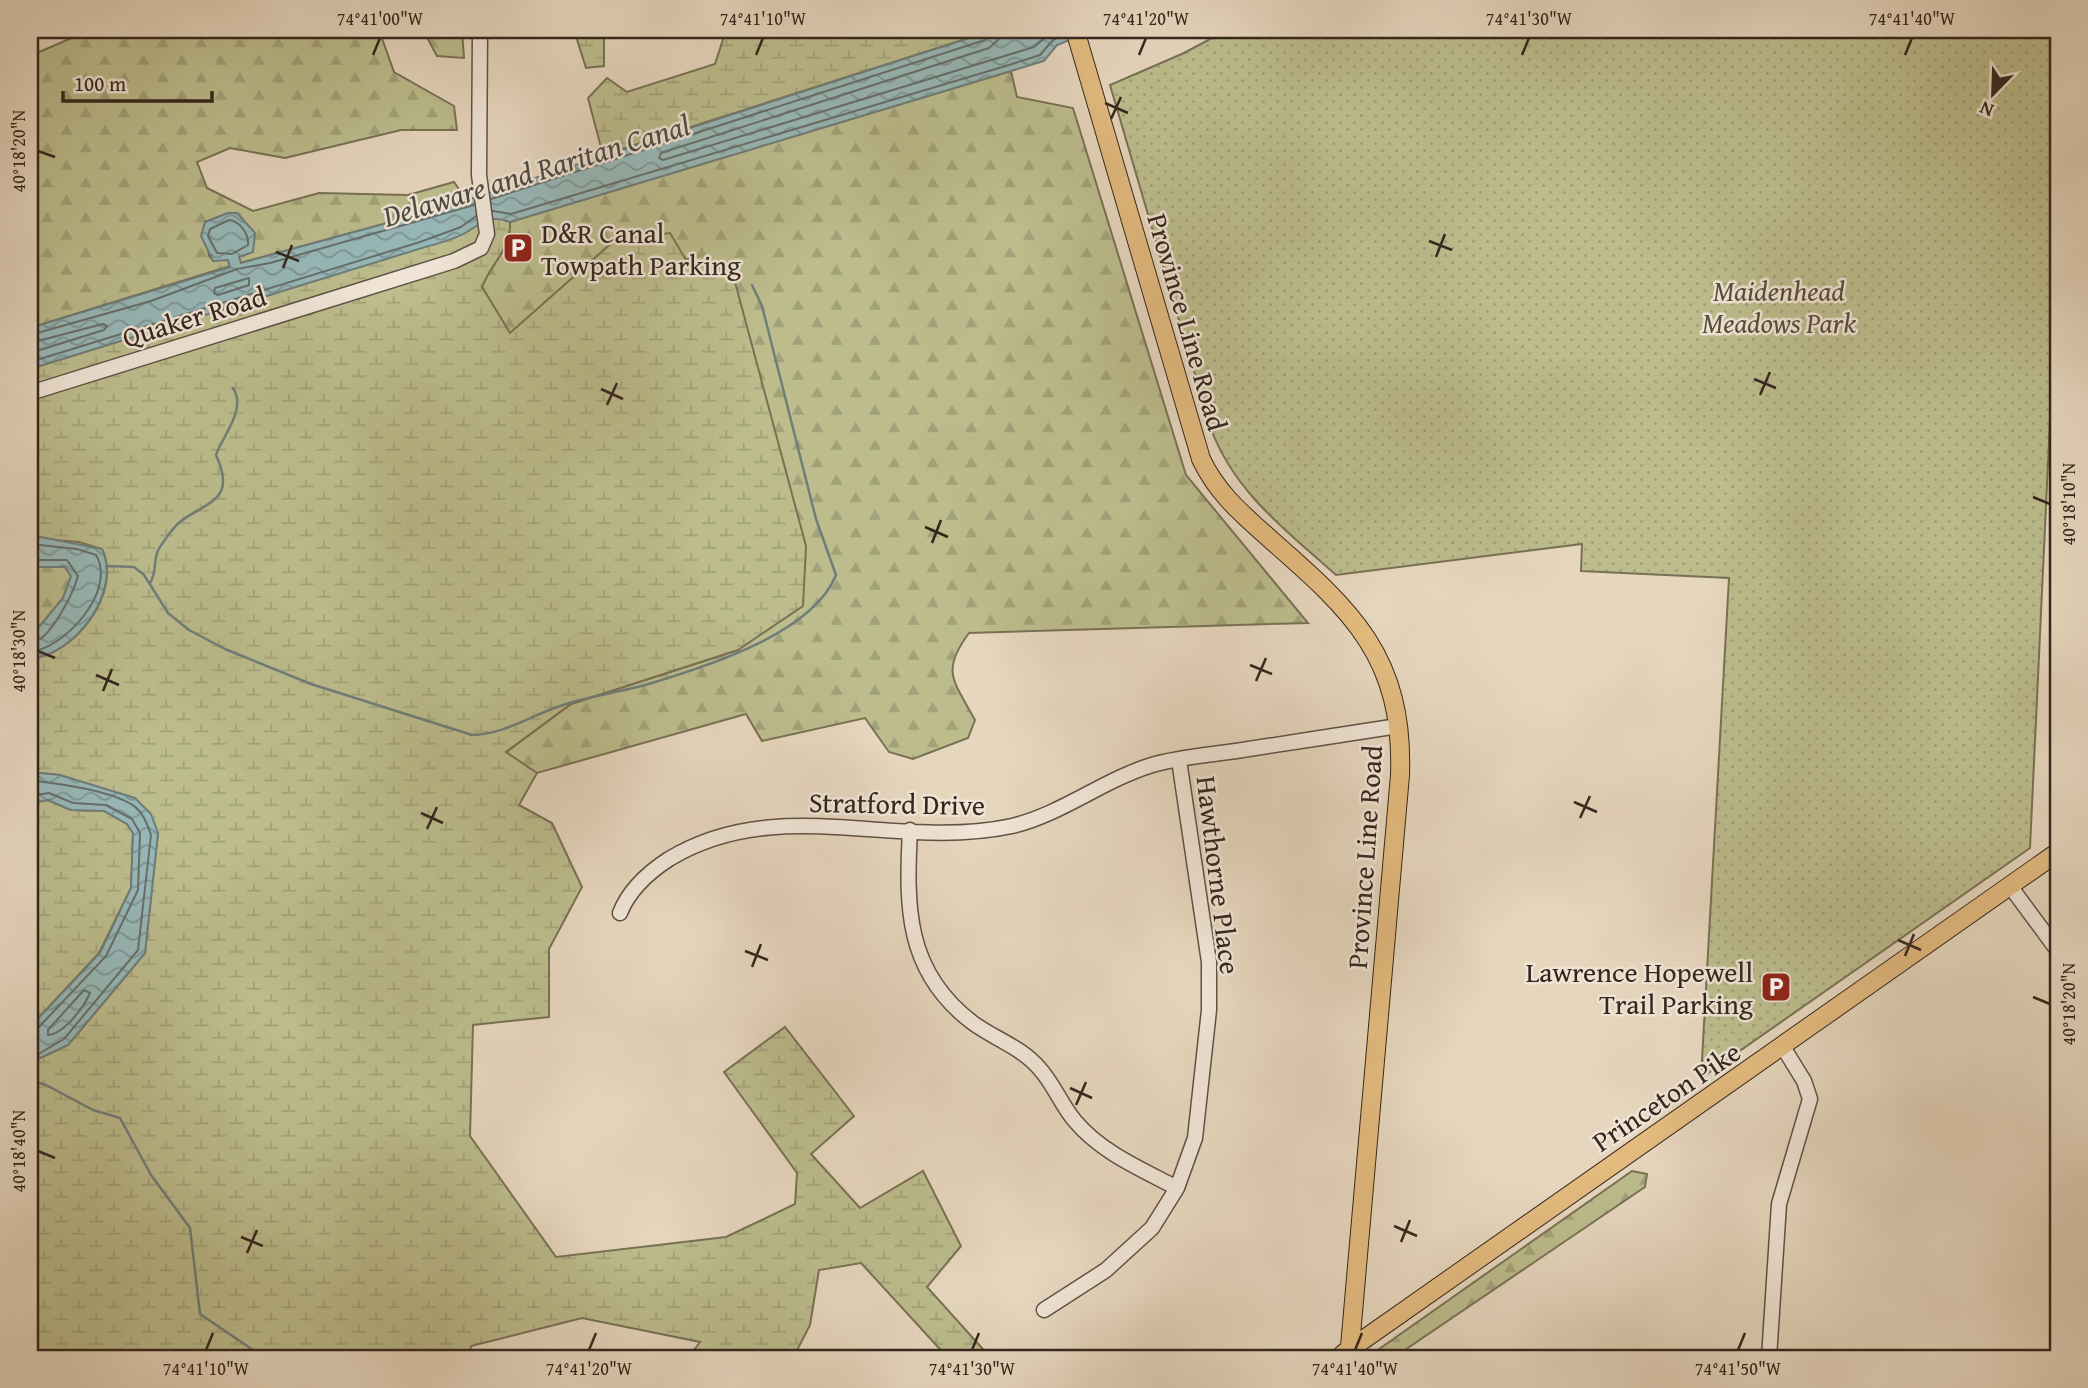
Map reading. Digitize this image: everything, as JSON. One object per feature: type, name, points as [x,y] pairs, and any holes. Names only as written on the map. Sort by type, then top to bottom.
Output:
[{"type":"main road","name":"Province Line Road","points":[[1077,37],[1201,459],[1215,485],[1234,507],[1352,615],[1377,656],[1393,700],[1398,726],[1399,775],[1345,1355]]},
{"type":"main road","name":"Princeton Pike","points":[[1345,1355],[2058,852]]},
{"type":"street","name":"Quaker Road","points":[[30,393],[454,261],[481,248],[487,234],[487,226],[481,194],[480,30]]},
{"type":"street","name":"Stratford Drive","points":[[620,913],[631,892],[657,868],[684,850],[729,832],[773,825],[969,831],[1013,825],[1056,810],[1134,771],[1179,760],[1398,726]]},
{"type":"street","name":"Hawthorne Place","points":[[1044,1310],[1106,1270],[1139,1242],[1177,1188],[1189,1158],[1199,1118],[1210,990],[1207,935],[1179,760]]},
{"type":"street","points":[[911,830],[907,894],[910,922],[922,960],[943,994],[972,1022],[1025,1055],[1039,1068],[1074,1120],[1100,1146],[1177,1188]]},
{"type":"street","points":[[2010,886],[2058,951]]},
{"type":"street","points":[[1769,1358],[1779,1204],[1810,1099],[1804,1081],[1783,1047]]},
{"type":"green space","points":[[90,30],[379,30],[394,72],[454,106],[457,130],[401,130],[285,158],[230,148],[197,162],[207,188],[253,211],[319,193],[408,195],[454,182],[465,198],[442,208],[240,263],[228,213],[205,222],[209,256],[213,260],[228,260],[230,266],[30,328],[30,56]]},
{"type":"green space","points":[[423,30],[462,30],[464,58],[437,56]]},
{"type":"green space","points":[[574,30],[604,30],[604,66],[586,68]]},
{"type":"green space","points":[[726,30],[994,30],[603,155],[588,98],[607,78],[627,92],[715,64]]},
{"type":"green space","name":"Maidenhead Meadows Park","points":[[1227,30],[2058,30],[2058,249],[2030,848],[1701,1078],[1729,578],[1581,571],[1582,544],[1336,575],[1264,510],[1234,473],[1211,429],[1110,85],[1184,53]]},
{"type":"green space","points":[[1011,71],[1017,97],[1073,108],[1186,475],[1308,623],[969,633],[960,646],[953,667],[956,686],[975,720],[968,738],[913,759],[889,752],[865,718],[762,741],[746,714],[537,773],[505,753],[571,704],[738,650],[732,271],[615,240],[510,334],[482,287],[504,249],[510,222]]},
{"type":"green space","points":[[497,217],[510,222],[509,232],[504,249],[482,287],[510,333],[615,240],[670,233],[686,260],[732,271],[806,546],[803,606],[738,650],[571,704],[506,752],[537,773],[519,805],[552,823],[582,887],[549,949],[549,1017],[473,1025],[470,1136],[556,1257],[726,1237],[795,1204],[797,1173],[724,1072],[785,1027],[854,1116],[811,1154],[860,1208],[923,1171],[961,1246],[927,1287],[991,1358],[948,1358],[861,1263],[819,1270],[810,1325],[793,1358],[688,1358],[700,1342],[582,1318],[471,1346],[469,1358],[30,1358],[30,1069],[40,1058],[68,1045],[145,953],[158,833],[60,775],[30,772],[30,659],[47,655],[63,646],[91,619],[106,584],[107,566],[102,549],[79,542],[30,538],[30,369],[465,233],[477,223]]},
{"type":"green space","points":[[30,567],[65,567],[71,576],[63,598],[30,638]]},
{"type":"green space","points":[[48,800],[71,810],[104,811],[127,824],[133,833],[131,888],[99,953],[30,1027],[30,803]]},
{"type":"green space","points":[[1632,1171],[1647,1174],[1645,1187],[1393,1358],[1371,1358],[1372,1354]]},
{"type":"water","points":[[994,30],[1121,30],[1115,33],[1091,31],[1057,45],[1044,61],[510,222],[491,219],[444,242],[30,369],[30,328],[230,267],[228,260],[213,261],[201,236],[205,222],[228,213],[237,213],[255,233],[253,252],[239,257],[241,263],[442,208]]},
{"type":"water","points":[[41,537],[102,549],[106,584],[100,602],[78,634],[47,655],[30,659],[30,638],[63,598],[71,576],[65,567],[30,567],[30,538]]},
{"type":"water","points":[[30,772],[60,775],[135,798],[151,814],[158,833],[145,953],[68,1045],[40,1058],[30,1069],[30,1027],[100,953],[131,888],[133,833],[127,824],[104,811],[71,810],[48,800],[30,803]]},
{"type":"waterway","points":[[106,566],[134,567],[144,575],[168,613],[189,630],[225,649],[311,684],[472,735],[507,728],[563,705],[652,683],[729,657],[782,630],[805,614],[824,596],[836,575],[816,519],[762,306],[752,285]]},
{"type":"waterway","points":[[150,583],[158,551],[175,526],[211,502],[222,490],[223,481],[216,455],[236,413],[237,396],[233,388]]},
{"type":"waterway","points":[[30,1080],[46,1085],[93,1110],[120,1118],[151,1175],[190,1228],[200,1314],[265,1358]]},
{"type":"place","name":"D&R Canal Towpath Parking","points":[[518,248]]},
{"type":"place","name":"Lawrence Hopewell Trail Parking","points":[[1776,987]]},
{"type":"water label","name":"Delaware and Raritan Canal","points":[[536,170]]}]
